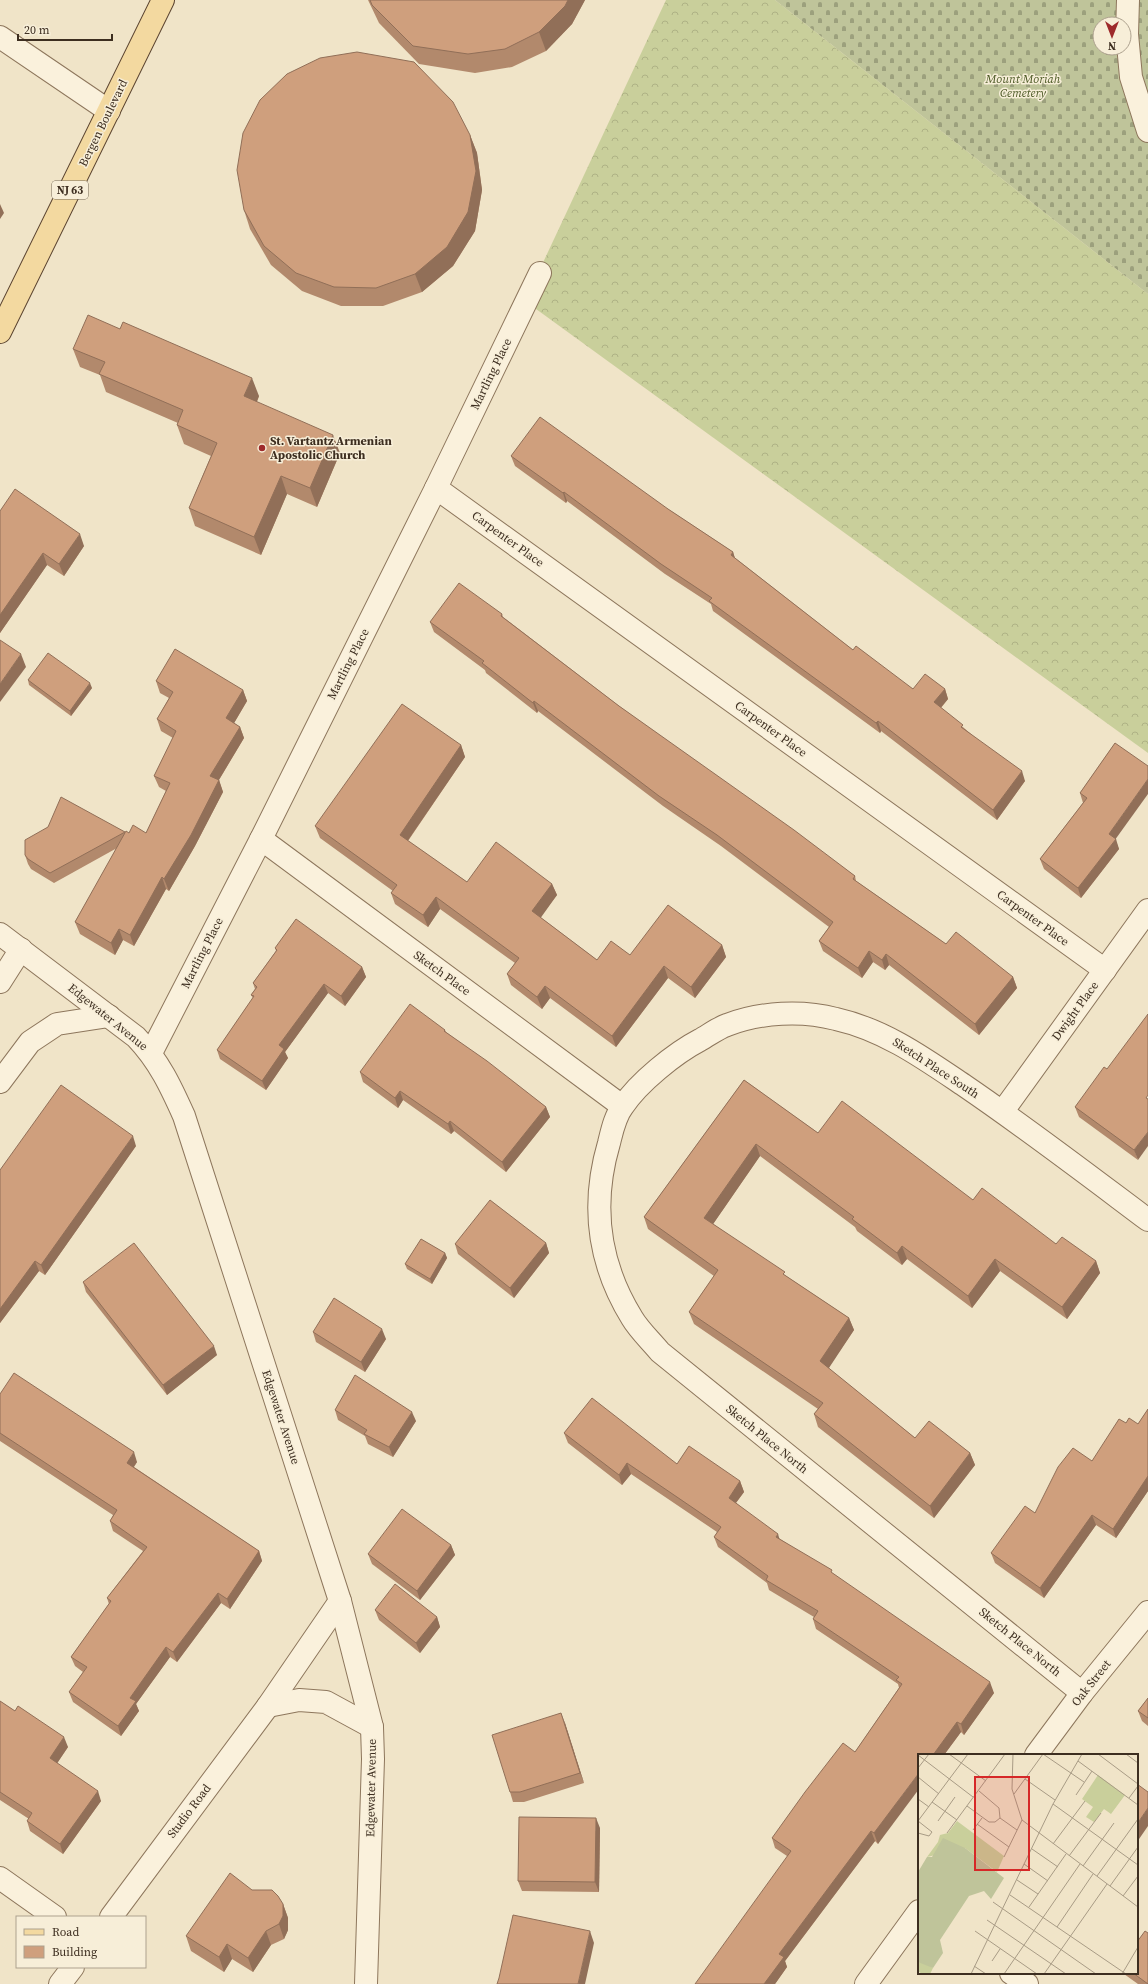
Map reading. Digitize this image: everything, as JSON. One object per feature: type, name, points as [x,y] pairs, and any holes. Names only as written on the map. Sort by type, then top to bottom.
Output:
[{"type":"main road","name":"Bergen Boulevard","points":[[0,332],[163,0]]},
{"type":"street","points":[[1128,0],[1127,34],[1131,77],[1148,131]]},
{"type":"street","points":[[0,37],[109,110]]},
{"type":"street","name":"Martling Place","points":[[151,1053],[261,839],[436,488],[540,273]]},
{"type":"street","name":"Carpenter Place","points":[[436,488],[1105,970]]},
{"type":"street","name":"Sketch Place","points":[[261,839],[622,1106]]},
{"type":"street","name":"Dwight Place","points":[[1003,1111],[1148,910]]},
{"type":"street","name":"Edgewater Avenue","points":[[0,934],[136,1037],[151,1053],[170,1083],[184,1116],[340,1601],[372,1727],[373,1759],[366,1984]]},
{"type":"street","points":[[0,982],[21,949]]},
{"type":"street","name":"Sketch Place South","points":[[622,1106],[653,1073],[688,1046],[726,1025],[763,1016],[804,1013],[836,1018],[868,1028],[906,1046],[1003,1111],[1148,1220]]},
{"type":"street","points":[[0,1082],[30,1042],[57,1024],[109,1016]]},
{"type":"street","name":"Sketch Place North","points":[[622,1106],[613,1129],[602,1166],[598,1205],[602,1247],[614,1284],[633,1319],[660,1352],[679,1368],[1082,1693]]},
{"type":"street","name":"Studio Road","points":[[111,1916],[268,1706],[340,1601]]},
{"type":"street","name":"Oak Street","points":[[1037,1754],[1082,1693],[1148,1612]]},
{"type":"street","points":[[268,1706],[299,1700],[326,1702],[372,1727]]},
{"type":"street","points":[[0,1878],[54,1916]]},
{"type":"street","points":[[866,1984],[918,1912]]},
{"type":"street","points":[[60,1984],[72,1968]]},
{"type":"street","points":[[1012,1974],[1026,1984]]},
{"type":"green space","points":[[666,0],[775,0],[1148,294],[1148,753],[525,301]]},
{"type":"green space","name":"Mount Moriah Cemetery","points":[[775,0],[1148,0],[1148,294]]},
{"type":"building","points":[[370,0],[568,0],[565,6],[539,32],[505,49],[468,54],[413,46],[372,5]]},
{"type":"building","points":[[357,52],[414,62],[453,102],[470,135],[476,171],[468,212],[447,247],[415,274],[376,288],[334,287],[296,273],[264,246],[244,210],[237,170],[243,133],[260,100],[287,74],[320,58]]},
{"type":"building","name":"St. Vartantz Armenian Apostolic Church","points":[[88,315],[120,329],[123,322],[252,378],[244,396],[333,435],[310,488],[281,476],[254,537],[189,508],[217,443],[177,425],[183,410],[99,374],[105,362],[73,349]]},
{"type":"building","points":[[540,417],[668,509],[733,552],[731,555],[853,650],[856,646],[913,689],[925,674],[945,689],[934,702],[963,725],[961,727],[1022,771],[993,810],[878,721],[876,723],[709,601],[712,598],[661,564],[564,492],[563,493],[511,456]]},
{"type":"building","points":[[15,489],[80,534],[59,564],[43,553],[0,615],[0,511]]},
{"type":"building","points":[[459,583],[502,614],[501,616],[619,706],[794,830],[855,876],[853,879],[946,944],[956,932],[1013,977],[975,1024],[886,954],[882,960],[869,951],[858,968],[819,941],[833,922],[717,835],[659,796],[534,701],[533,703],[482,663],[484,661],[430,622]]},
{"type":"building","points":[[0,640],[21,654],[0,684]]},
{"type":"building","points":[[175,649],[243,690],[226,718],[240,727],[210,776],[219,780],[191,835],[164,879],[162,877],[130,935],[119,929],[111,943],[75,922],[126,831],[129,833],[133,825],[146,833],[170,783],[154,776],[176,731],[157,719],[173,692],[156,681]]},
{"type":"building","points":[[48,653],[90,683],[70,711],[28,680]]},
{"type":"building","points":[[402,704],[461,745],[400,835],[467,882],[496,842],[552,884],[532,911],[597,960],[611,941],[630,955],[668,905],[722,945],[691,987],[664,966],[612,1036],[545,986],[537,997],[507,974],[519,958],[436,897],[423,915],[391,893],[397,885],[315,826]]},
{"type":"building","points":[[1115,743],[1148,766],[1148,779],[1109,834],[1116,839],[1078,888],[1040,859],[1087,798],[1080,793]]},
{"type":"building","points":[[61,797],[125,832],[50,873],[28,859],[25,855],[25,840],[48,827]]},
{"type":"building","points":[[296,919],[362,967],[341,996],[324,984],[279,1045],[284,1049],[262,1081],[217,1050],[254,996],[251,995],[257,987],[253,983],[277,950],[275,948]]},
{"type":"building","points":[[410,1004],[546,1107],[502,1162],[450,1121],[448,1124],[400,1091],[395,1098],[360,1072]]},
{"type":"building","points":[[1148,1014],[1148,1095],[1146,1098],[1148,1099],[1148,1132],[1134,1150],[1075,1107],[1104,1067],[1107,1069]]},
{"type":"building","points":[[744,1080],[818,1133],[842,1101],[973,1200],[982,1188],[1056,1244],[1062,1237],[1096,1261],[1062,1307],[995,1259],[968,1296],[902,1246],[897,1253],[852,1219],[854,1217],[756,1144],[704,1218],[785,1272],[783,1274],[849,1318],[820,1361],[915,1438],[929,1421],[970,1453],[930,1506],[814,1414],[823,1403],[689,1312],[718,1270],[644,1217]]},
{"type":"building","points":[[61,1085],[133,1136],[41,1265],[35,1261],[0,1309],[0,1170]]},
{"type":"building","points":[[490,1200],[546,1243],[510,1288],[455,1244]]},
{"type":"building","points":[[421,1239],[445,1253],[430,1279],[405,1264]]},
{"type":"building","points":[[134,1243],[214,1346],[163,1385],[83,1282]]},
{"type":"building","points":[[334,1298],[382,1329],[361,1362],[313,1332]]},
{"type":"building","points":[[14,1373],[134,1452],[127,1463],[259,1551],[227,1599],[218,1593],[173,1652],[166,1647],[130,1698],[136,1701],[118,1726],[69,1692],[87,1667],[71,1657],[111,1601],[107,1598],[147,1547],[110,1521],[117,1510],[0,1433],[0,1394]]},
{"type":"building","points":[[355,1375],[412,1412],[389,1447],[364,1434],[367,1430],[335,1410]]},
{"type":"building","points":[[592,1398],[677,1464],[689,1446],[740,1481],[729,1498],[778,1534],[776,1537],[832,1570],[831,1572],[990,1682],[961,1724],[957,1722],[934,1754],[918,1754],[918,1774],[874,1833],[871,1831],[779,1954],[784,1957],[764,1984],[695,1984],[791,1851],[772,1838],[843,1743],[855,1752],[902,1684],[896,1680],[899,1677],[813,1619],[818,1611],[766,1580],[768,1576],[714,1537],[721,1527],[627,1463],[619,1475],[564,1433]]},
{"type":"building","points":[[1148,1409],[1148,1476],[1113,1529],[1092,1515],[1040,1588],[991,1553],[1025,1506],[1035,1513],[1058,1467],[1073,1448],[1092,1461],[1119,1419],[1126,1423],[1129,1418],[1138,1424]]},
{"type":"building","points":[[402,1509],[451,1545],[417,1591],[368,1554]]},
{"type":"building","points":[[395,1584],[437,1617],[416,1643],[375,1610]]},
{"type":"building","points":[[1148,1698],[1148,1718],[1138,1711]]},
{"type":"building","points":[[0,1701],[15,1711],[18,1706],[64,1737],[50,1758],[98,1791],[60,1844],[27,1821],[32,1813],[0,1792]]},
{"type":"building","points":[[561,1713],[580,1773],[520,1792],[510,1792],[492,1735]]},
{"type":"building","points":[[1138,1785],[1148,1792],[1148,1808],[1138,1823]]},
{"type":"building","points":[[519,1817],[596,1818],[595,1882],[518,1881]]},
{"type":"building","points":[[230,1873],[252,1890],[272,1890],[283,1904],[283,1916],[279,1924],[266,1931],[248,1958],[227,1944],[219,1957],[186,1936]]},
{"type":"building","points":[[513,1915],[590,1931],[578,1984],[497,1984]]},
{"type":"building","points":[[1145,1931],[1148,1933],[1148,1984],[1134,1974],[1138,1974],[1138,1941]]},
{"type":"place","name":"St. Vartantz Armenian Apostolic Church","points":[[262,448]]}]
